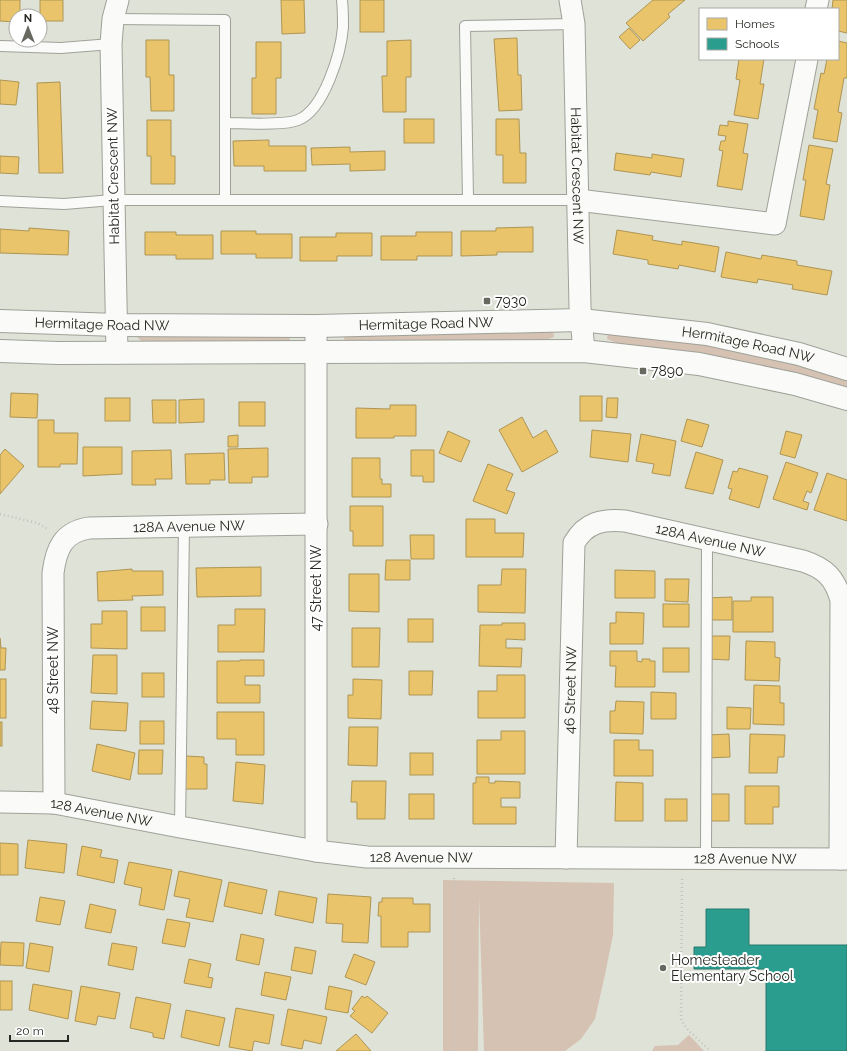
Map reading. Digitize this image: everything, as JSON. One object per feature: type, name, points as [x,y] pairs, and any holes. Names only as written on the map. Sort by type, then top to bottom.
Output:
[{"type":"street","name":"Habitat Crescent NW","points":[[570,0],[574,24],[578,200],[584,351]]},
{"type":"street","name":"Habitat Crescent NW","points":[[115,9],[111,44],[113,200],[118,353]]},
{"type":"street","points":[[578,200],[775,224],[807,60]]},
{"type":"street","name":"Hermitage Road NW","points":[[0,321],[116,325],[316,326],[582,320],[707,334],[800,354],[847,369]]},
{"type":"street","name":"47 Street NW","points":[[316,326],[316,851]]},
{"type":"street","name":"Hermitage Road NW","points":[[0,350],[58,353],[584,351],[650,357],[699,364],[795,384],[847,399]]},
{"type":"street","name":"128A Avenue NW","points":[[588,526],[598,522],[612,520],[626,521],[803,561],[814,565],[830,575],[841,600],[844,859]]},
{"type":"street","name":"128A Avenue NW","points":[[64,539],[79,530],[89,528],[316,524]]},
{"type":"street","name":"46 Street NW","points":[[566,858],[573,556],[574,543],[580,533],[588,526]]},
{"type":"street","name":"48 Street NW","points":[[54,803],[53,573],[58,548],[64,539]]},
{"type":"street","name":"128 Avenue NW","points":[[0,802],[54,803],[316,851],[367,857],[844,859]]},
{"type":"lane","points":[[225,123],[270,124],[298,121],[312,112],[323,93],[339,51],[343,28],[342,0]]},
{"type":"lane","points":[[115,9],[225,20],[225,200]]},
{"type":"lane","points":[[468,200],[465,26],[574,24]]},
{"type":"lane","points":[[0,46],[61,48],[111,44]]},
{"type":"lane","points":[[0,201],[64,204],[113,200],[578,200]]},
{"type":"lane","points":[[180,827],[184,526]]},
{"type":"lane","points":[[706,859],[707,540]]},
{"type":"path","points":[[0,514],[37,523],[64,539]]},
{"type":"path","points":[[454,858],[454,1051]]},
{"type":"path","points":[[682,877],[681,1020],[689,1031],[710,1051]]},
{"type":"shaded area","points":[[553,330],[554,337],[543,341],[345,345],[344,336]]},
{"type":"shaded area","points":[[608,332],[648,335],[744,351],[847,378],[847,391],[717,356],[619,344],[607,339]]},
{"type":"shaded area","points":[[275,334],[290,337],[289,345],[150,345],[137,337],[138,335]]},
{"type":"shaded area","points":[[443,880],[614,883],[613,935],[604,979],[595,1019],[581,1039],[565,1051],[484,1051],[479,896],[478,1051],[443,1051]]},
{"type":"shaded area","points":[[689,1035],[704,1051],[652,1051],[655,1046],[678,1045]]},
{"type":"building: Homes","points":[[0,0],[20,0],[20,8],[8,8],[8,22],[0,21]]},
{"type":"building: Homes","points":[[40,0],[63,0],[63,21],[48,21],[48,8],[40,8]]},
{"type":"building: Homes","points":[[281,0],[304,0],[305,33],[282,34]]},
{"type":"building: Homes","points":[[360,0],[384,0],[384,32],[360,32]]},
{"type":"building: Homes","points":[[653,0],[685,0],[668,14],[670,17],[643,41],[626,23]]},
{"type":"building: Homes","points":[[833,0],[847,0],[847,33],[839,31],[839,8],[832,8]]},
{"type":"building: Homes","points":[[629,28],[640,40],[630,49],[619,37]]},
{"type":"building: Homes","points":[[517,38],[518,75],[521,75],[522,110],[499,111],[494,39]]},
{"type":"building: Homes","points":[[146,40],[169,40],[169,75],[174,75],[174,111],[151,111],[150,77],[146,77]]},
{"type":"building: Homes","points":[[411,40],[411,77],[406,77],[406,112],[383,112],[382,76],[387,76],[387,41]]},
{"type":"building: Homes","points":[[839,41],[847,43],[847,78],[844,78],[838,112],[842,113],[837,142],[813,138],[818,110],[814,109],[821,73],[824,74],[827,60],[839,60]]},
{"type":"building: Homes","points":[[256,42],[281,42],[281,78],[276,78],[276,114],[252,114],[252,78],[256,78]]},
{"type":"building: Homes","points":[[739,60],[764,60],[760,84],[764,84],[758,119],[734,115],[740,80],[736,79]]},
{"type":"building: Homes","points":[[0,80],[19,82],[16,105],[0,104]]},
{"type":"building: Homes","points":[[60,82],[63,173],[39,173],[37,83]]},
{"type":"building: Homes","points":[[404,119],[434,119],[434,143],[404,143]]},
{"type":"building: Homes","points":[[496,119],[519,119],[520,153],[526,153],[526,183],[503,183],[503,155],[496,155]]},
{"type":"building: Homes","points":[[147,120],[171,120],[171,156],[175,156],[175,184],[151,184],[151,156],[147,156]]},
{"type":"building: Homes","points":[[728,121],[748,124],[743,153],[748,154],[742,190],[717,186],[723,151],[719,150],[721,141],[725,141],[726,136],[718,135],[720,125],[728,126]]},
{"type":"building: Homes","points":[[269,140],[269,146],[306,146],[306,171],[264,171],[264,166],[234,166],[233,141]]},
{"type":"building: Homes","points":[[809,145],[833,149],[826,184],[830,185],[824,220],[800,216],[806,180],[803,180]]},
{"type":"building: Homes","points":[[350,147],[350,152],[385,151],[385,170],[350,171],[350,164],[312,165],[311,148]]},
{"type":"building: Homes","points":[[616,153],[652,158],[652,154],[684,159],[681,177],[651,172],[650,175],[614,170]]},
{"type":"building: Homes","points":[[0,156],[19,157],[18,174],[0,173]]},
{"type":"building: Homes","points":[[533,227],[533,252],[497,252],[497,255],[461,256],[461,231],[496,231],[496,228]]},
{"type":"building: Homes","points":[[29,228],[69,231],[68,255],[0,253],[0,229],[29,231]]},
{"type":"building: Homes","points":[[617,230],[653,236],[652,240],[682,245],[682,241],[719,247],[715,272],[679,265],[678,269],[648,264],[648,260],[613,254]]},
{"type":"building: Homes","points":[[221,231],[256,231],[256,234],[292,234],[292,258],[256,258],[256,254],[221,254]]},
{"type":"building: Homes","points":[[145,232],[176,232],[176,235],[213,235],[213,259],[176,259],[176,255],[145,255]]},
{"type":"building: Homes","points":[[416,232],[452,232],[452,256],[417,256],[417,260],[381,260],[381,236],[416,236]]},
{"type":"building: Homes","points":[[336,233],[372,233],[372,256],[337,256],[337,261],[300,261],[300,237],[336,237]]},
{"type":"building: Homes","points":[[726,252],[761,259],[762,255],[797,261],[797,265],[832,271],[827,295],[792,289],[793,285],[758,279],[757,283],[721,277]]},
{"type":"building: Homes","points":[[11,393],[38,394],[37,418],[10,417]]},
{"type":"building: Homes","points":[[580,396],[602,396],[602,421],[580,421]]},
{"type":"building: Homes","points":[[105,398],[130,398],[130,421],[105,421]]},
{"type":"building: Homes","points":[[607,398],[618,398],[617,418],[606,417]]},
{"type":"building: Homes","points":[[204,399],[204,422],[179,423],[179,400]]},
{"type":"building: Homes","points":[[152,400],[176,400],[176,423],[153,423]]},
{"type":"building: Homes","points":[[239,402],[265,402],[265,426],[239,426]]},
{"type":"building: Homes","points":[[390,405],[416,405],[416,436],[394,436],[394,438],[356,438],[356,408],[390,409]]},
{"type":"building: Homes","points":[[522,417],[533,438],[546,430],[558,452],[522,472],[499,430]]},
{"type":"building: Homes","points":[[687,419],[709,425],[702,447],[681,441]]},
{"type":"building: Homes","points":[[38,420],[54,420],[54,433],[78,433],[77,464],[60,464],[60,467],[38,467]]},
{"type":"building: Homes","points":[[592,430],[631,434],[628,462],[590,457]]},
{"type":"building: Homes","points":[[448,431],[470,441],[461,462],[439,453]]},
{"type":"building: Homes","points":[[786,431],[802,435],[795,458],[780,454]]},
{"type":"building: Homes","points":[[641,434],[676,441],[670,476],[652,473],[654,464],[636,461]]},
{"type":"building: Homes","points":[[238,435],[238,447],[228,447],[228,436]]},
{"type":"building: Homes","points":[[83,447],[122,447],[122,474],[83,476]]},
{"type":"building: Homes","points":[[268,448],[268,477],[252,477],[252,483],[229,483],[228,449]]},
{"type":"building: Homes","points":[[5,449],[24,466],[0,494],[0,455]]},
{"type":"building: Homes","points":[[171,450],[172,479],[155,479],[156,485],[132,485],[132,451]]},
{"type":"building: Homes","points":[[411,450],[434,450],[434,482],[423,482],[423,476],[411,476]]},
{"type":"building: Homes","points":[[696,452],[723,460],[713,494],[685,488]]},
{"type":"building: Homes","points":[[224,453],[225,480],[210,480],[210,484],[186,484],[185,454]]},
{"type":"building: Homes","points":[[352,458],[380,458],[380,479],[382,479],[382,484],[391,484],[391,497],[352,497]]},
{"type":"building: Homes","points":[[786,462],[818,473],[811,493],[807,491],[803,501],[809,503],[807,510],[773,499]]},
{"type":"building: Homes","points":[[488,464],[513,474],[506,490],[515,493],[507,514],[473,501]]},
{"type":"building: Homes","points":[[739,468],[768,476],[759,508],[729,499],[732,489],[728,488],[733,471],[737,472]]},
{"type":"building: Homes","points":[[827,473],[847,480],[847,521],[814,510]]},
{"type":"building: Homes","points":[[350,506],[383,506],[383,546],[353,546],[353,531],[350,531]]},
{"type":"building: Homes","points":[[466,519],[495,519],[495,533],[524,533],[523,557],[466,557]]},
{"type":"building: Homes","points":[[410,535],[434,535],[434,559],[411,559]]},
{"type":"building: Homes","points":[[386,560],[410,560],[410,580],[385,580]]},
{"type":"building: Homes","points":[[261,567],[261,596],[197,597],[196,568]]},
{"type":"building: Homes","points":[[132,569],[132,571],[163,571],[163,595],[132,596],[133,600],[98,601],[97,572]]},
{"type":"building: Homes","points":[[502,569],[526,569],[525,613],[478,612],[478,585],[501,585]]},
{"type":"building: Homes","points":[[615,570],[655,571],[655,598],[615,598]]},
{"type":"building: Homes","points":[[349,574],[379,574],[379,612],[349,611]]},
{"type":"building: Homes","points":[[665,579],[689,579],[688,602],[665,601]]},
{"type":"building: Homes","points":[[732,597],[732,620],[707,620],[707,598]]},
{"type":"building: Homes","points":[[751,597],[773,597],[773,632],[733,632],[733,601],[751,601]]},
{"type":"building: Homes","points":[[663,604],[689,604],[689,627],[663,627]]},
{"type":"building: Homes","points":[[141,607],[165,607],[165,631],[141,631]]},
{"type":"building: Homes","points":[[235,609],[265,609],[264,652],[218,652],[218,625],[235,625]]},
{"type":"building: Homes","points":[[102,611],[127,611],[127,649],[91,648],[91,624],[102,624]]},
{"type":"building: Homes","points":[[616,612],[644,613],[643,644],[610,644],[610,623],[616,623]]},
{"type":"building: Homes","points":[[408,619],[433,619],[433,642],[408,642]]},
{"type":"building: Homes","points":[[502,623],[525,623],[525,640],[506,639],[506,648],[522,648],[521,667],[479,666],[480,625],[502,625]]},
{"type":"building: Homes","points":[[352,628],[380,628],[379,667],[352,667]]},
{"type":"building: Homes","points":[[708,636],[730,636],[729,660],[707,659]]},
{"type":"building: Homes","points":[[0,638],[1,648],[6,648],[5,670],[0,670]]},
{"type":"building: Homes","points":[[746,641],[775,642],[775,657],[780,658],[779,681],[745,680]]},
{"type":"building: Homes","points":[[663,648],[689,648],[689,672],[663,672]]},
{"type":"building: Homes","points":[[610,651],[637,651],[637,661],[642,662],[642,659],[650,659],[650,661],[655,661],[655,687],[615,687],[616,666],[610,666]]},
{"type":"building: Homes","points":[[93,655],[117,655],[117,694],[91,693]]},
{"type":"building: Homes","points":[[264,660],[264,676],[245,676],[245,685],[260,685],[260,703],[217,703],[217,661]]},
{"type":"building: Homes","points":[[409,671],[433,671],[432,695],[409,695]]},
{"type":"building: Homes","points":[[142,673],[164,673],[164,697],[142,697]]},
{"type":"building: Homes","points":[[497,675],[525,675],[525,718],[478,718],[478,691],[497,691]]},
{"type":"building: Homes","points":[[0,679],[6,679],[6,718],[0,718]]},
{"type":"building: Homes","points":[[353,679],[382,680],[381,719],[348,718],[348,695],[353,695]]},
{"type":"building: Homes","points":[[754,685],[780,686],[780,703],[784,703],[784,725],[753,724]]},
{"type":"building: Homes","points":[[651,692],[676,693],[676,719],[651,719]]},
{"type":"building: Homes","points":[[92,701],[128,703],[126,731],[90,729]]},
{"type":"building: Homes","points":[[616,701],[644,702],[643,734],[610,733],[610,711],[615,711]]},
{"type":"building: Homes","points":[[727,707],[751,708],[750,729],[727,729]]},
{"type":"building: Homes","points":[[217,712],[264,712],[264,755],[236,755],[236,739],[217,739]]},
{"type":"building: Homes","points":[[140,721],[164,721],[164,744],[140,744]]},
{"type":"building: Homes","points":[[0,722],[2,722],[2,746],[0,746]]},
{"type":"building: Homes","points":[[349,727],[378,727],[377,766],[348,765]]},
{"type":"building: Homes","points":[[501,731],[525,731],[525,774],[477,774],[477,740],[501,740]]},
{"type":"building: Homes","points":[[729,734],[730,757],[707,758],[707,735]]},
{"type":"building: Homes","points":[[750,734],[785,735],[784,757],[778,757],[777,773],[749,773]]},
{"type":"building: Homes","points":[[614,740],[639,740],[639,750],[653,750],[653,776],[614,776]]},
{"type":"building: Homes","points":[[97,744],[135,753],[130,780],[92,771]]},
{"type":"building: Homes","points":[[139,750],[163,750],[162,774],[138,774]]},
{"type":"building: Homes","points":[[410,753],[433,753],[433,775],[410,775]]},
{"type":"building: Homes","points":[[186,756],[204,757],[204,764],[207,764],[207,789],[183,789],[183,764],[186,764]]},
{"type":"building: Homes","points":[[236,762],[265,765],[263,804],[233,801]]},
{"type":"building: Homes","points":[[476,777],[489,777],[489,783],[495,783],[495,781],[520,782],[520,798],[501,798],[501,807],[516,807],[516,824],[473,824],[473,783],[476,783]]},
{"type":"building: Homes","points":[[352,781],[386,781],[385,819],[357,819],[357,802],[351,802]]},
{"type":"building: Homes","points":[[616,782],[643,783],[643,821],[615,821]]},
{"type":"building: Homes","points":[[745,786],[779,786],[779,807],[773,807],[773,824],[745,824]]},
{"type":"building: Homes","points":[[409,794],[434,794],[434,819],[409,819]]},
{"type":"building: Homes","points":[[707,794],[729,794],[729,821],[707,821]]},
{"type":"building: Homes","points":[[665,799],[687,799],[687,821],[665,821]]},
{"type":"building: Homes","points":[[28,840],[67,844],[64,873],[25,868]]},
{"type":"building: Homes","points":[[0,843],[18,844],[18,875],[0,875]]},
{"type":"building: Homes","points":[[82,846],[102,850],[100,857],[118,860],[114,883],[77,875]]},
{"type":"building: Homes","points":[[129,862],[172,870],[164,910],[139,905],[142,888],[124,884]]},
{"type":"building: Homes","points":[[179,871],[222,880],[213,922],[186,917],[190,899],[174,896]]},
{"type":"building: Homes","points":[[229,882],[267,890],[262,914],[224,906]]},
{"type":"building: Homes","points":[[279,891],[317,898],[313,923],[275,915]]},
{"type":"building: Homes","points":[[328,894],[371,897],[368,943],[342,942],[343,924],[326,923]]},
{"type":"building: Homes","points":[[40,897],[65,901],[60,925],[36,921]]},
{"type":"building: Homes","points":[[382,898],[413,898],[413,904],[430,904],[430,932],[408,932],[408,947],[381,947],[381,916],[378,916],[379,902],[382,902]]},
{"type":"building: Homes","points":[[90,904],[116,910],[111,933],[85,928]]},
{"type":"building: Homes","points":[[167,919],[190,923],[185,947],[162,943]]},
{"type":"building: Homes","points":[[241,934],[264,939],[259,965],[236,960]]},
{"type":"building: Homes","points":[[1,942],[24,943],[23,966],[0,965]]},
{"type":"building: Homes","points":[[30,943],[53,947],[49,972],[26,968]]},
{"type":"building: Homes","points":[[112,943],[137,947],[133,970],[108,965]]},
{"type":"building: Homes","points":[[295,947],[316,951],[312,974],[291,970]]},
{"type":"building: Homes","points":[[354,954],[375,962],[366,985],[345,977]]},
{"type":"building: Homes","points":[[189,959],[211,964],[208,977],[213,978],[211,988],[184,983]]},
{"type":"building: Homes","points":[[265,972],[291,977],[286,1000],[261,995]]},
{"type":"building: Homes","points":[[0,981],[12,981],[12,1010],[0,1010]]},
{"type":"building: Homes","points":[[33,984],[72,991],[68,1019],[29,1010]]},
{"type":"building: Homes","points":[[81,986],[120,993],[115,1019],[98,1016],[96,1025],[75,1021]]},
{"type":"building: Homes","points":[[329,986],[352,991],[348,1013],[325,1009]]},
{"type":"building: Homes","points":[[362,996],[365,998],[367,996],[388,1013],[372,1033],[350,1016],[355,1011],[352,1009]]},
{"type":"building: Homes","points":[[136,997],[171,1004],[164,1039],[153,1037],[153,1033],[130,1028]]},
{"type":"building: Homes","points":[[236,1008],[274,1015],[269,1044],[254,1041],[252,1051],[229,1047]]},
{"type":"building: Homes","points":[[288,1009],[327,1017],[321,1044],[304,1040],[302,1049],[281,1045]]},
{"type":"building: Homes","points":[[186,1010],[225,1018],[219,1046],[181,1037]]},
{"type":"building: Homes","points":[[356,1034],[371,1051],[336,1051]]},
{"type":"building: Schools","points":[[706,909],[749,909],[749,945],[847,945],[847,1051],[766,1051],[766,969],[694,969],[694,947],[706,947]]},
{"type":"place","name":"7930","points":[[487,301]]},
{"type":"place","name":"7890","points":[[643,371]]},
{"type":"place","name":"Homesteader Elementary School","points":[[663,968]]}]
